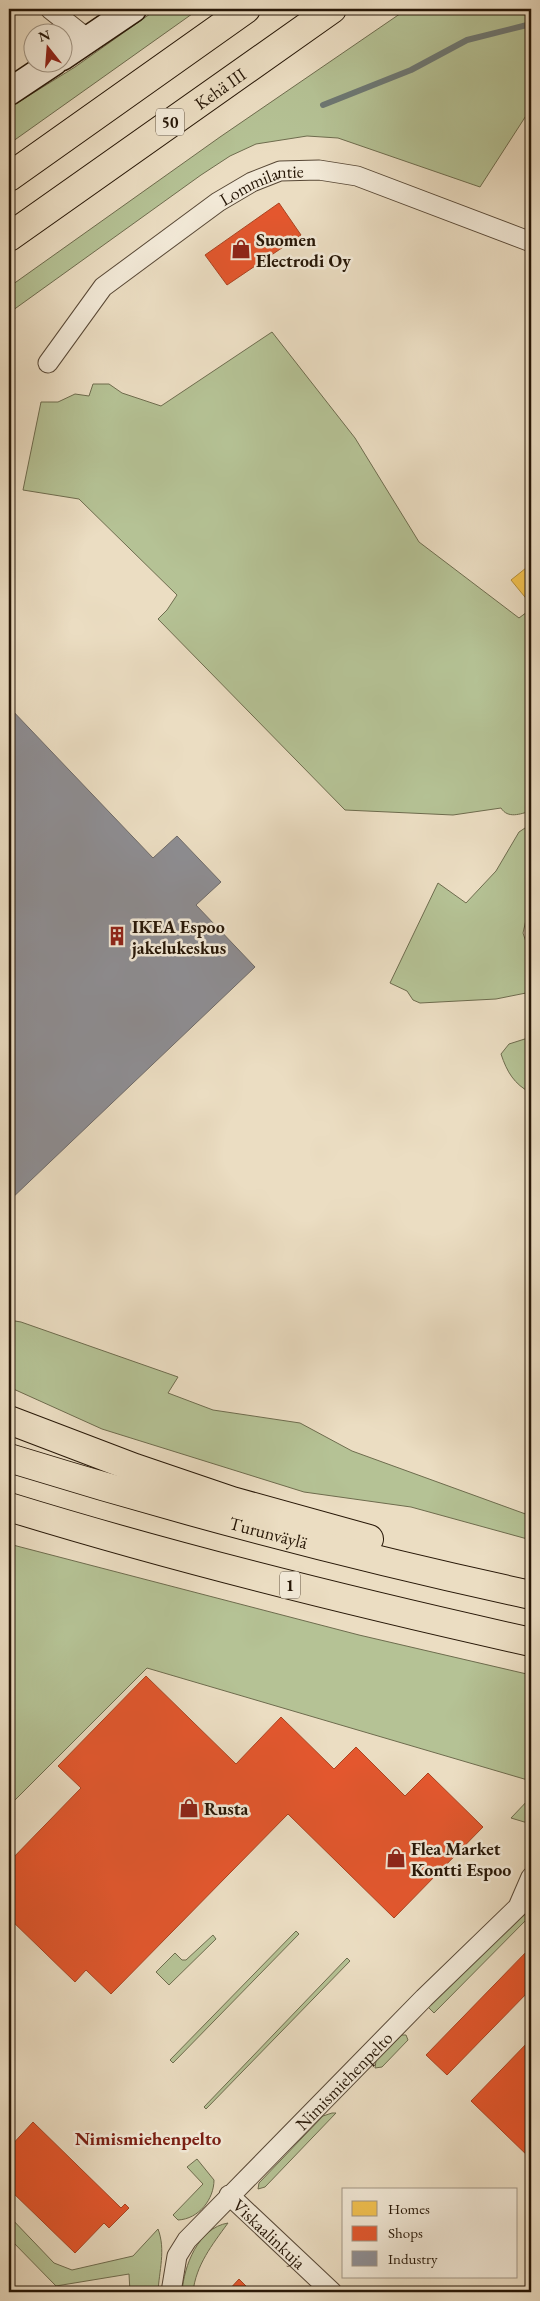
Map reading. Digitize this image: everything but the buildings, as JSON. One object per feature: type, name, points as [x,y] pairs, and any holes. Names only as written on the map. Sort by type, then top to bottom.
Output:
[{"type":"highway","points":[[9,176],[246,9]]},
{"type":"highway","name":"Kehä III","points":[[9,237],[332,9]]},
{"type":"highway","points":[[9,1420],[135,1468],[232,1501],[392,1546],[448,1577]]},
{"type":"highway","name":"Turunväylä","points":[[9,1458],[130,1496],[262,1532],[448,1577],[531,1594]]},
{"type":"highway","name":"1","points":[[9,1507],[242,1573],[379,1608],[531,1642]]},
{"type":"highway","points":[[9,1517],[50,1520]]},
{"type":"main road","points":[[72,51],[133,9]]},
{"type":"main road","points":[[9,92],[39,72]]},
{"type":"street","points":[[50,9],[89,40]]},
{"type":"street","name":"Lommilantie","points":[[48,363],[104,287],[218,202],[252,182],[280,171],[319,170],[357,176],[531,242]]},
{"type":"street","name":"Nimismiehenpelto","points":[[171,2292],[177,2256],[187,2240],[424,1998],[518,1907],[531,1876]]},
{"type":"street","name":"Viskaalinkuja","points":[[230,2195],[332,2292]]},
{"type":"green space","points":[[157,9],[199,9],[9,144],[9,108],[67,72],[72,72],[72,69]]},
{"type":"green space","points":[[407,9],[531,9],[531,108],[480,187],[338,138],[307,136],[256,144],[230,156],[201,175],[9,313],[9,287],[220,137]]},
{"type":"green space","points":[[272,332],[355,438],[419,542],[519,618],[531,609],[531,811],[511,815],[501,808],[453,815],[345,810],[158,619],[177,595],[79,499],[23,490],[41,402],[58,402],[75,394],[89,396],[93,384],[109,384],[122,393],[161,406]]},
{"type":"green space","points":[[531,824],[531,898],[523,933],[527,945],[531,948],[531,992],[496,999],[420,1003],[413,1000],[407,991],[390,983],[438,883],[466,903],[496,871],[519,832]]},
{"type":"green space","points":[[531,1037],[531,1093],[520,1086],[512,1077],[501,1054],[509,1044]]},
{"type":"green space","points":[[9,1320],[21,1322],[178,1377],[168,1393],[213,1410],[300,1423],[352,1451],[531,1516],[531,1540],[411,1507],[304,1492],[102,1429],[9,1387]]},
{"type":"green space","points":[[9,1544],[359,1635],[531,1675],[531,1781],[147,1668],[9,1806]]},
{"type":"green space","points":[[531,1797],[531,1824],[511,1818]]},
{"type":"green space","points":[[531,1902],[531,1915],[434,2013],[428,2007]]},
{"type":"green space","points":[[296,1931],[299,1934],[173,2063],[170,2060]]},
{"type":"green space","points":[[213,1935],[216,1939],[169,1985],[156,1972],[175,1953],[182,1960],[186,1960]]},
{"type":"green space","points":[[347,1958],[350,1961],[206,2109],[204,2107]]},
{"type":"green space","points":[[402,2035],[406,2035],[408,2040],[382,2067],[375,2068],[376,2061]]},
{"type":"green space","points":[[336,2113],[265,2187],[258,2189],[259,2183],[323,2116]]},
{"type":"green space","points":[[197,2159],[214,2180],[211,2194],[199,2212],[186,2219],[178,2220],[173,2215],[203,2184],[187,2167]]},
{"type":"green space","points":[[9,2216],[54,2263],[72,2270],[133,2256],[158,2229],[162,2253],[158,2292],[130,2292],[129,2274],[56,2286],[9,2238]]},
{"type":"green space","points":[[228,2223],[201,2264],[193,2292],[182,2292],[190,2260],[201,2240],[217,2226]]},
{"type":"waterway","points":[[323,105],[411,70],[467,40],[531,24]]},
{"type":"place","name":"Suomen Electrodi Oy","points":[[241,249]]},
{"type":"place","name":"IKEA Espoo jakelukeskus","points":[[117,936]]},
{"type":"place","name":"Rusta","points":[[189,1808]]},
{"type":"place","name":"Flea Market Kontti Espoo","points":[[396,1858]]},
{"type":"district","name":"Nimismiehenpelto","points":[[148,2138]]}]
